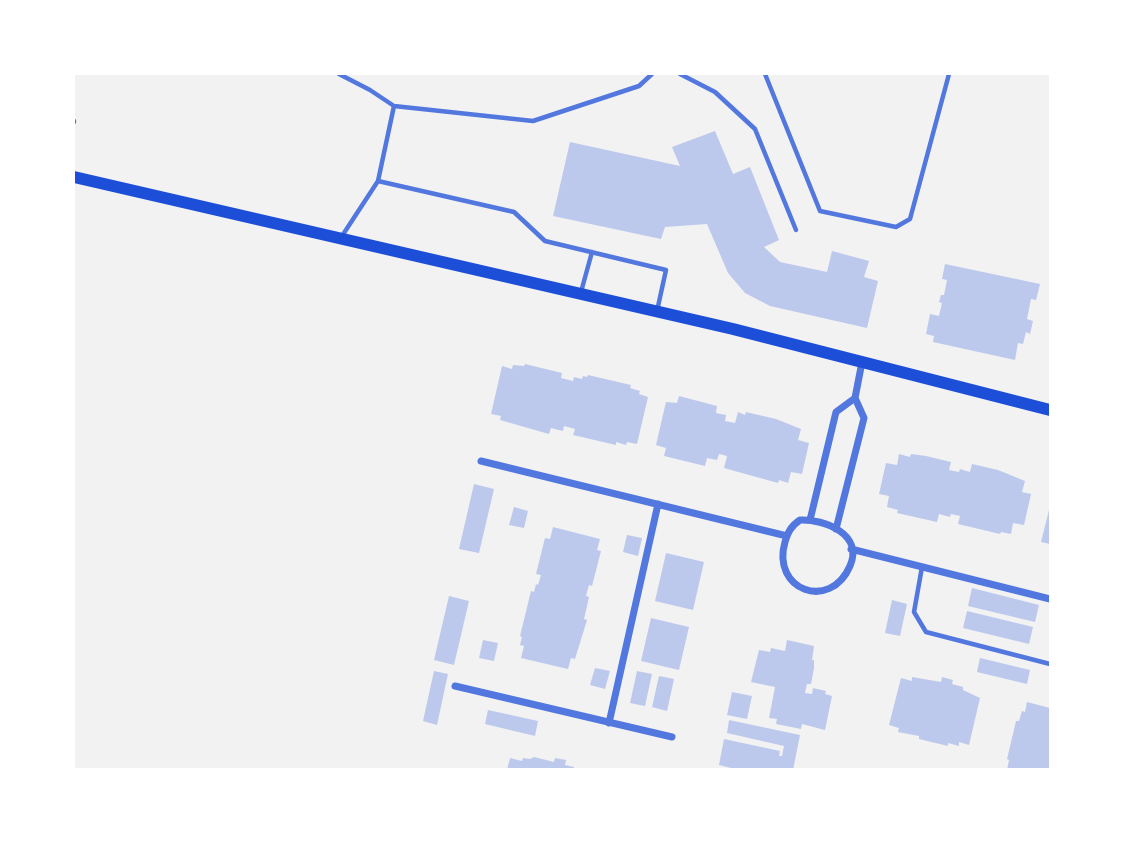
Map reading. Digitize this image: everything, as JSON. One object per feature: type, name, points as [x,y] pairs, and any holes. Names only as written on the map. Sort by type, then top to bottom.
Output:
[{"type":"main road","points":[[74,177],[657,312],[1051,410]]},
{"type":"street","points":[[836,529],[864,418],[855,398],[862,362]]},
{"type":"street","points":[[810,520],[836,412],[855,398]]},
{"type":"street","points":[[481,461],[787,536]]},
{"type":"street","points":[[609,723],[658,504]]},
{"type":"street","points":[[800,520],[810,520],[836,529],[844,533],[851,549],[849,568],[836,586],[828,591],[809,591],[793,582],[785,573],[782,564],[787,536],[792,525],[800,520]]},
{"type":"street","points":[[851,549],[1051,599]]},
{"type":"street","points":[[455,686],[672,737]]},
{"type":"lane","points":[[339,74],[394,106],[533,121],[639,86],[652,74]]},
{"type":"lane","points":[[680,74],[715,92],[755,129],[796,230]]},
{"type":"lane","points":[[765,74],[820,211],[896,227],[911,219],[948,74]]},
{"type":"lane","points":[[340,239],[378,181],[394,106]]},
{"type":"lane","points":[[378,181],[514,212],[545,240],[666,270],[657,312]]},
{"type":"lane","points":[[581,294],[592,252]]},
{"type":"lane","points":[[922,567],[914,612],[926,632],[1051,664]]},
{"type":"building","points":[[715,131],[733,174],[750,167],[779,240],[764,247],[780,262],[827,272],[832,251],[869,261],[864,277],[878,281],[867,328],[770,306],[745,293],[728,273],[707,224],[665,227],[661,239],[553,216],[570,142],[680,166],[672,147]]},
{"type":"building","points":[[945,264],[1040,284],[1036,300],[1031,299],[1027,319],[1033,321],[1030,334],[1026,332],[1023,344],[1018,343],[1015,360],[933,342],[934,336],[926,334],[930,314],[939,316],[942,303],[939,302],[941,295],[944,295],[947,280],[942,279]]},
{"type":"building","points":[[525,364],[562,373],[561,378],[573,381],[574,377],[582,379],[588,375],[631,385],[630,388],[640,391],[639,394],[648,397],[637,444],[616,442],[616,445],[573,435],[575,429],[564,426],[563,431],[551,428],[549,434],[500,420],[501,416],[491,414],[502,366],[512,369],[513,365]]},
{"type":"building","points":[[679,396],[717,406],[716,413],[726,415],[725,421],[735,423],[738,412],[745,415],[746,412],[776,419],[801,429],[798,440],[809,443],[802,474],[791,472],[788,483],[779,480],[778,483],[724,468],[727,456],[719,454],[717,460],[707,458],[705,466],[664,456],[666,448],[656,445],[666,402],[677,403]]},
{"type":"building","points":[[899,454],[910,457],[911,454],[926,456],[951,462],[949,470],[959,472],[960,469],[970,472],[972,464],[998,470],[1025,481],[1022,492],[1031,494],[1024,525],[1013,523],[1011,534],[1000,534],[958,524],[960,516],[951,514],[950,517],[939,514],[937,522],[897,513],[898,510],[887,507],[889,496],[879,494],[886,463],[897,465]]},
{"type":"building","points":[[474,484],[494,489],[479,553],[459,549]]},
{"type":"building","points":[[1050,506],[1050,544],[1041,542]]},
{"type":"building","points":[[514,507],[528,511],[524,528],[509,525]]},
{"type":"building","points":[[553,527],[600,539],[597,550],[601,551],[592,586],[589,585],[586,596],[589,597],[584,619],[587,620],[575,659],[571,658],[568,669],[521,658],[524,646],[520,645],[520,636],[531,591],[534,592],[541,575],[536,574],[545,538],[550,539]]},
{"type":"building","points":[[627,535],[642,538],[638,556],[623,552]]},
{"type":"building","points":[[666,553],[704,562],[693,610],[655,601]]},
{"type":"building","points":[[972,588],[1039,605],[1035,622],[968,606]]},
{"type":"building","points":[[449,596],[469,601],[454,665],[434,660]]},
{"type":"building","points":[[892,600],[907,604],[900,636],[885,633]]},
{"type":"building","points":[[967,611],[1033,627],[1029,644],[963,628]]},
{"type":"building","points":[[651,618],[689,627],[679,670],[641,661]]},
{"type":"building","points":[[483,640],[498,643],[494,661],[479,658]]},
{"type":"building","points":[[787,640],[814,646],[811,684],[807,684],[805,693],[812,694],[813,688],[826,691],[825,694],[832,696],[825,730],[802,724],[801,729],[776,724],[777,719],[769,718],[775,687],[751,682],[759,650],[770,652],[771,648],[785,651]]},
{"type":"building","points":[[980,658],[1030,670],[1027,684],[977,672]]},
{"type":"building","points":[[595,668],[610,671],[605,689],[590,685]]},
{"type":"building","points":[[434,671],[448,674],[437,725],[423,721]]},
{"type":"building","points":[[637,671],[652,674],[645,706],[630,703]]},
{"type":"building","points":[[659,676],[674,679],[667,711],[652,707]]},
{"type":"building","points":[[912,677],[941,682],[942,677],[953,680],[952,684],[963,687],[963,690],[980,698],[969,745],[959,742],[959,746],[948,743],[948,746],[919,739],[919,736],[898,732],[899,728],[889,725],[901,678],[912,681]]},
{"type":"building","points":[[732,692],[752,696],[747,719],[727,715]]},
{"type":"building","points":[[1027,702],[1050,708],[1050,770],[1007,770],[1016,721],[1019,721],[1022,711],[1025,712]]},
{"type":"building","points":[[488,710],[538,721],[535,736],[485,724]]},
{"type":"building","points":[[729,720],[800,735],[793,770],[739,770],[719,765],[724,739],[780,751],[779,756],[782,756],[784,746],[727,733]]},
{"type":"building","points":[[534,757],[554,762],[555,758],[566,760],[565,765],[574,767],[574,770],[507,770],[510,758],[522,761],[523,758]]}]
